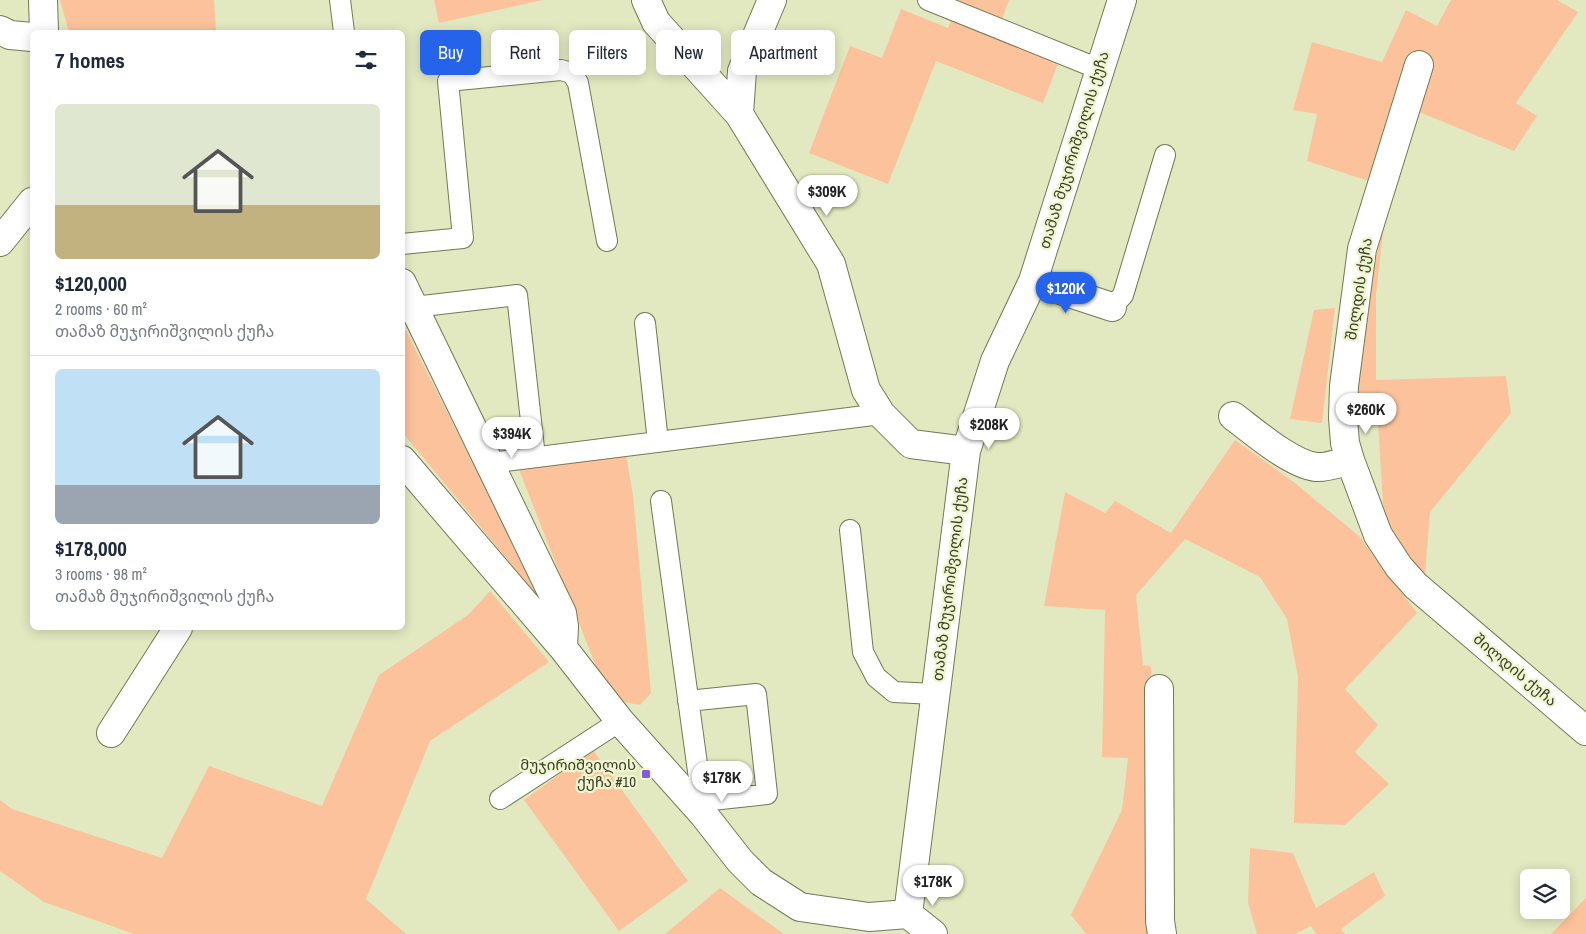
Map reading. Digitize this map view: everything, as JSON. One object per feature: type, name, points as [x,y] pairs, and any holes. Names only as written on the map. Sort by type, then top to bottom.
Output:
[{"type":"street","points":[[43,0],[44,30]]},
{"type":"street","points":[[646,0],[656,22],[739,114],[831,264],[866,390],[881,414],[911,444],[966,451]]},
{"type":"street","points":[[739,114],[742,72],[772,0]]},
{"type":"street","name":"თამაზ მუჯირიშვილის ქუჩა","points":[[908,914],[966,451],[995,362],[1033,281],[1122,0]]},
{"type":"street","name":"შილდის ქუჩა","points":[[1419,65],[1362,250],[1344,386],[1343,418],[1345,442],[1378,535],[1399,567],[1416,586],[1586,731]]},
{"type":"street","points":[[0,242],[30,204]]},
{"type":"street","points":[[1033,281],[1112,307]]},
{"type":"street","points":[[408,295],[562,613],[564,626],[563,648]]},
{"type":"street","points":[[1233,416],[1292,459],[1315,467],[1350,460]]},
{"type":"street","points":[[405,464],[563,648],[620,721],[703,808],[740,861],[761,882],[800,907],[869,917],[908,914],[933,934]]},
{"type":"street","points":[[111,733],[177,630]]},
{"type":"street","points":[[1159,689],[1160,921],[1162,934]]},
{"type":"lane","points":[[340,0],[344,30]]},
{"type":"lane","points":[[928,0],[1099,69]]},
{"type":"lane","points":[[405,244],[463,238],[448,81],[561,70],[572,73],[578,82],[608,241]]},
{"type":"lane","points":[[1112,307],[1123,295],[1165,156]]},
{"type":"lane","points":[[408,295],[517,295],[535,457]]},
{"type":"lane","points":[[645,323],[658,442]]},
{"type":"lane","points":[[490,463],[881,414]]},
{"type":"lane","points":[[661,500],[688,701],[703,808],[767,794],[756,694],[688,701]]},
{"type":"lane","points":[[850,530],[863,652],[876,677],[894,692],[935,694]]},
{"type":"lane","points":[[500,799],[620,721]]},
{"type":"shaded area","points":[[60,0],[214,0],[216,30],[68,30]]},
{"type":"shaded area","points":[[434,0],[543,0],[439,23]]},
{"type":"shaded area","points":[[959,0],[1009,0],[1000,25],[1063,50],[1043,103],[936,61],[888,184],[809,153],[850,46],[882,58],[901,9],[948,28]]},
{"type":"shaded area","points":[[1451,0],[1557,0],[1578,12],[1516,103],[1537,116],[1514,151],[1397,103],[1372,182],[1307,161],[1317,114],[1293,110],[1312,42],[1382,62],[1406,10],[1437,26]]},
{"type":"shaded area","points":[[1384,223],[1376,295],[1376,380],[1506,376],[1511,413],[1430,512],[1425,575],[1397,552],[1383,504],[1377,405],[1357,403],[1364,311]]},
{"type":"shaded area","points":[[1335,308],[1322,423],[1290,419],[1314,310]]},
{"type":"shaded area","points":[[405,329],[545,605],[405,435]]},
{"type":"shaded area","points":[[1235,440],[1295,483],[1359,536],[1417,613],[1345,689],[1378,725],[1355,752],[1389,784],[1345,825],[1294,823],[1298,677],[1287,619],[1260,577],[1185,539],[1136,595],[1143,665],[1151,666],[1153,934],[1086,934],[1071,915],[1122,810],[1128,758],[1102,757],[1105,610],[1044,606],[1065,492],[1105,513],[1115,501],[1171,533]]},
{"type":"shaded area","points":[[626,455],[633,495],[651,693],[640,705],[624,702],[606,692],[518,467]]},
{"type":"shaded area","points":[[490,591],[549,662],[430,741],[366,899],[406,934],[134,934],[44,902],[0,871],[0,800],[12,809],[162,858],[209,766],[322,806],[379,675],[468,615]]},
{"type":"shaded area","points":[[593,750],[688,881],[619,931],[524,800]]},
{"type":"shaded area","points":[[1250,848],[1293,853],[1316,908],[1374,872],[1385,896],[1341,929],[1345,934],[1316,934],[1311,926],[1295,934],[1257,934],[1248,903]]},
{"type":"shaded area","points":[[720,888],[784,934],[665,934]]},
{"type":"shaded area","points":[[1586,898],[1586,934],[1551,934],[1566,919],[1570,919],[1570,914]]},
{"type":"place","name":"მუჯირიშვილის ქუჩა #10","points":[[646,774]]}]
